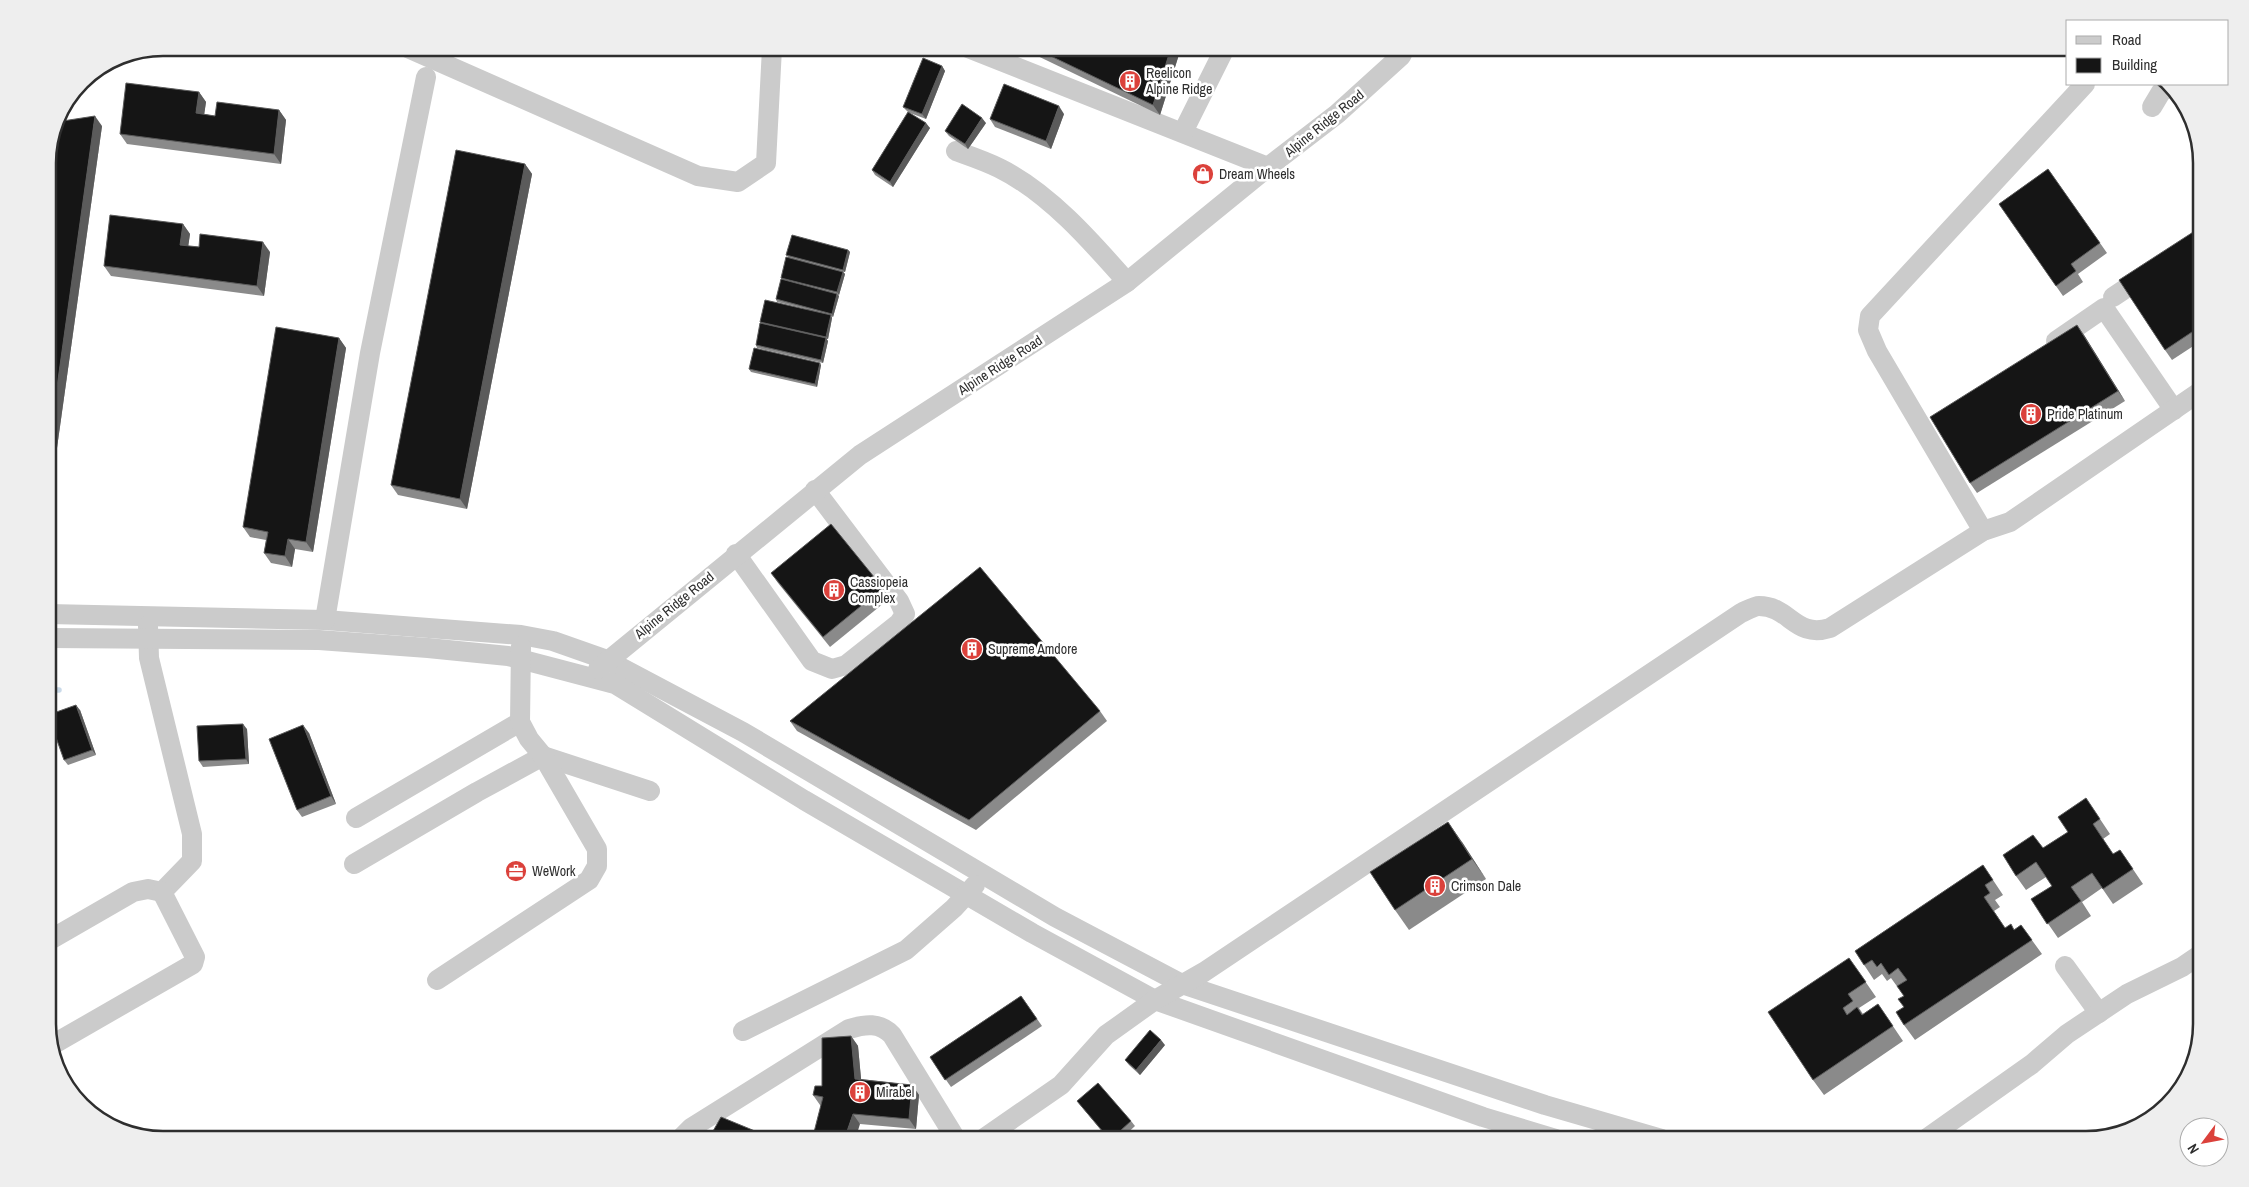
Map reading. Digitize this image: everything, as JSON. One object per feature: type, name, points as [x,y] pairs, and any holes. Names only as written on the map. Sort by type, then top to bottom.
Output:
[{"type":"street","points":[[426,56],[698,176],[738,182],[766,163],[772,56]]},
{"type":"street","points":[[988,56],[1268,167]]},
{"type":"street","points":[[1183,132],[1221,56]]},
{"type":"street","name":"Alpine Ridge Road","points":[[589,677],[736,554],[860,455],[1127,282],[1268,167],[1337,114],[1401,56]]},
{"type":"street","points":[[324,620],[370,353],[426,78]]},
{"type":"street","points":[[1983,532],[1932,425],[1878,351],[1868,330],[1870,316],[2084,85]]},
{"type":"street","points":[[2152,107],[2163,90]]},
{"type":"street","points":[[956,151],[999,168],[1041,196],[1089,238],[1127,282]]},
{"type":"street","points":[[2113,297],[2161,264]]},
{"type":"street","points":[[2038,353],[2104,308],[2174,410]]},
{"type":"street","points":[[996,1131],[1061,1086],[1106,1035],[1155,1000],[1204,972],[1741,613],[1758,606],[1777,610],[1808,631],[1819,632],[1830,628],[1983,532],[2010,522],[2193,397]]},
{"type":"street","points":[[736,554],[812,661],[832,669],[846,666],[899,623],[905,614],[900,601],[815,490]]},
{"type":"street","points":[[56,614],[324,620],[521,635],[553,642],[607,660],[743,732],[1055,917],[1182,984],[1545,1105],[1632,1131]]},
{"type":"street","points":[[148,616],[149,658],[192,834],[192,861],[162,892]]},
{"type":"street","points":[[436,980],[589,880],[597,866],[597,849],[543,756],[529,739],[520,722],[521,635]]},
{"type":"street","points":[[56,638],[320,640],[428,648],[520,659],[616,684],[804,800],[967,895],[1155,1000],[1483,1117],[1514,1131]]},
{"type":"street","points":[[356,818],[520,722]]},
{"type":"street","points":[[354,864],[543,756],[650,791]]},
{"type":"street","points":[[742,1031],[906,950],[967,895],[984,874]]},
{"type":"street","points":[[56,936],[133,892],[148,889],[162,892]]},
{"type":"street","points":[[58,1042],[193,964],[195,957],[162,892]]},
{"type":"street","points":[[1939,1131],[2032,1064],[2068,1034],[2127,994],[2193,959]]},
{"type":"street","points":[[2065,966],[2099,1013]]},
{"type":"street","points":[[689,1131],[850,1029],[874,1025],[884,1027],[892,1035],[951,1131]]},
{"type":"building","points":[[1051,56],[1168,56],[1153,105]]},
{"type":"building","points":[[923,58],[942,66],[922,114],[903,107]]},
{"type":"building","points":[[126,83],[199,92],[196,113],[215,116],[217,102],[279,110],[274,154],[120,134]]},
{"type":"building","points":[[1004,84],[1059,106],[1046,141],[990,119]]},
{"type":"building","points":[[962,104],[982,118],[965,144],[945,131]]},
{"type":"building","points":[[908,112],[926,123],[890,182],[872,170]]},
{"type":"building","points":[[95,116],[56,394],[56,157],[65,121]]},
{"type":"building","points":[[456,150],[525,164],[460,499],[391,485]]},
{"type":"building","points":[[2048,169],[2100,243],[2071,264],[2076,271],[2056,286],[1999,204]]},
{"type":"building","points":[[110,215],[183,224],[180,245],[199,247],[200,234],[263,242],[257,286],[104,266]]},
{"type":"building","points":[[2193,232],[2193,331],[2165,350],[2119,280]]},
{"type":"building","points":[[792,235],[848,250],[843,270],[786,255]]},
{"type":"building","points":[[786,257],[843,272],[837,292],[781,278]]},
{"type":"building","points":[[781,279],[837,294],[832,314],[776,299]]},
{"type":"building","points":[[765,300],[831,315],[826,337],[760,322]]},
{"type":"building","points":[[760,323],[826,338],[821,360],[756,345]]},
{"type":"building","name":"Pride Platinum","points":[[2077,325],[2118,391],[1970,483],[1930,417]]},
{"type":"building","points":[[276,327],[339,338],[306,542],[288,539],[285,556],[264,553],[268,532],[243,527]]},
{"type":"building","points":[[754,348],[820,363],[815,384],[749,369]]},
{"type":"building","name":"Cassiopeia Complex","points":[[831,524],[883,588],[823,637],[771,573]]},
{"type":"building","name":"Supreme Amdore","points":[[980,567],[1100,711],[969,820],[790,721]]},
{"type":"building","points":[[76,705],[92,750],[64,760],[56,738],[56,712]]},
{"type":"building","points":[[243,724],[246,759],[199,761],[197,726]]},
{"type":"building","points":[[303,725],[331,796],[297,810],[269,739]]},
{"type":"building","points":[[2086,798],[2100,819],[2093,824],[2113,854],[2120,850],[2133,869],[2103,889],[2092,873],[2071,887],[2081,901],[2047,924],[2031,899],[2052,886],[2036,862],[2016,876],[2003,855],[2033,835],[2043,848],[2068,832],[2058,817]]},
{"type":"building","points":[[1448,822],[1472,859],[1395,910],[1370,872]]},
{"type":"building","points":[[1983,865],[1993,880],[1985,885],[1990,893],[1984,897],[2005,928],[2011,924],[2014,930],[2021,925],[2032,940],[1904,1025],[1896,1012],[1904,1007],[1898,999],[1904,996],[1897,986],[1907,980],[1898,968],[1889,975],[1881,963],[1877,967],[1872,960],[1864,965],[1855,951]]},
{"type":"building","points":[[1849,958],[1866,982],[1848,994],[1853,1001],[1843,1008],[1847,1015],[1857,1007],[1862,1015],[1878,1004],[1893,1026],[1813,1080],[1768,1012]]},
{"type":"building","points":[[1021,996],[1037,1019],[945,1080],[930,1057]]},
{"type":"building","points":[[1150,1030],[1161,1040],[1136,1070],[1125,1060]]},
{"type":"building","name":"Mirabel","points":[[851,1036],[855,1079],[912,1085],[909,1119],[853,1114],[847,1131],[814,1131],[823,1097],[813,1095],[815,1086],[822,1086],[822,1038]]},
{"type":"building","points":[[1098,1083],[1131,1121],[1120,1131],[1102,1131],[1077,1101]]},
{"type":"building","points":[[721,1117],[755,1131],[713,1131]]},
{"type":"place","name":"Reelicon Alpine Ridge","points":[[1130,81]]},
{"type":"place","name":"Dream Wheels","points":[[1203,174]]},
{"type":"place","name":"Pride Platinum","points":[[2031,414]]},
{"type":"place","name":"Cassiopeia Complex","points":[[834,590]]},
{"type":"place","name":"Supreme Amdore","points":[[972,649]]},
{"type":"place","name":"WeWork","points":[[516,871]]},
{"type":"place","name":"Crimson Dale","points":[[1435,886]]},
{"type":"place","name":"Mirabel","points":[[860,1092]]}]
